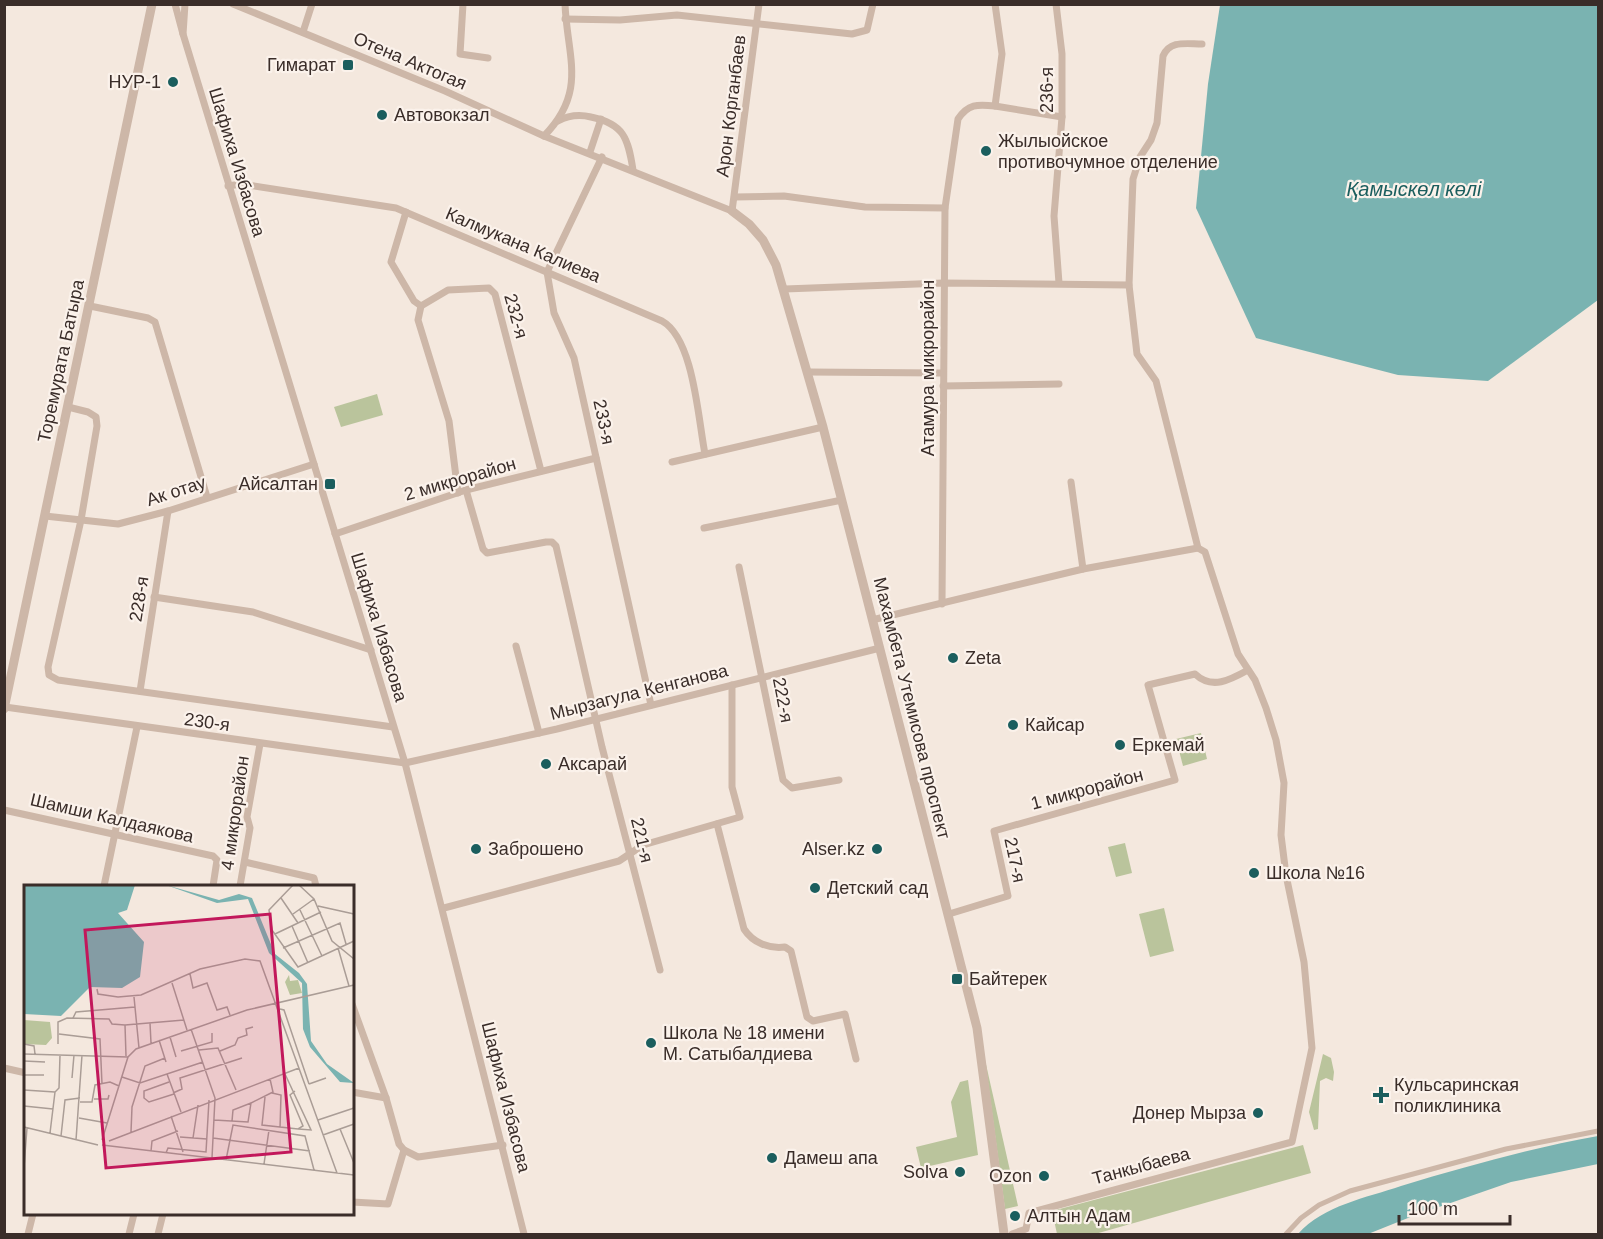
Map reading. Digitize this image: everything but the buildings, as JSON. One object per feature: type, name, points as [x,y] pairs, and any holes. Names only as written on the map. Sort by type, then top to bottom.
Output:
[{"type":"street","name":"Торемурата Батыра","points":[[5,708],[152,4]]},
{"type":"street","points":[[150,20],[160,4]]},
{"type":"street","name":"Шафиха Избасова","points":[[175,4],[228,186],[405,763],[444,908],[524,1234]]},
{"type":"street","points":[[183,34],[185,4]]},
{"type":"street","name":"Отена Актогая","points":[[233,4],[544,136],[590,152],[732,211]]},
{"type":"street","points":[[303,32],[312,4]]},
{"type":"street","points":[[463,4],[460,54],[488,58]]},
{"type":"street","points":[[544,136],[558,121],[568,98],[573,75],[573,53],[565,19],[565,4]]},
{"type":"street","points":[[677,15],[679,4]]},
{"type":"street","name":"Арон Корганбаев","points":[[732,211],[759,4]]},
{"type":"street","points":[[565,19],[620,20],[677,15],[852,34],[867,30],[871,24],[873,4]]},
{"type":"street","points":[[995,4],[1002,54],[995,106],[1062,117]]},
{"type":"street","name":"236-я","points":[[1056,4],[1062,54],[1062,117],[1054,216],[1059,283]]},
{"type":"street","points":[[1198,548],[1156,381],[1137,354],[1129,285],[1133,179],[1140,157],[1151,140],[1157,123],[1163,56],[1166,48],[1173,44],[1202,44]]},
{"type":"street","name":"Атамура микрорайон","points":[[942,604],[945,208],[958,119],[965,109],[975,104],[995,106]]},
{"type":"street","points":[[558,121],[573,115],[614,123],[622,131],[630,150],[633,170]]},
{"type":"street","points":[[590,152],[601,119]]},
{"type":"street","points":[[547,272],[602,157]]},
{"type":"street","name":"Калмукана Калиева","points":[[228,186],[241,183],[383,204],[669,325],[677,334],[687,356],[705,454]]},
{"type":"street","points":[[735,197],[784,196],[865,207],[945,208]]},
{"type":"street","name":"Махамбета Утемисова проспект","points":[[732,211],[749,224],[763,240],[785,289],[823,427],[949,914],[976,1028],[1004,1234]]},
{"type":"street","points":[[406,212],[391,262],[414,301],[421,306],[418,320],[449,421],[462,491],[483,549],[487,553],[546,542],[552,542],[556,546],[596,719]]},
{"type":"street","name":"233-я","points":[[547,272],[554,314],[574,358],[651,705]]},
{"type":"street","points":[[785,289],[943,283],[1129,285]]},
{"type":"street","name":"232-я","points":[[421,306],[448,290],[493,290],[541,471]]},
{"type":"street","points":[[90,306],[148,318],[155,322],[207,497]]},
{"type":"street","points":[[808,372],[942,373]]},
{"type":"street","points":[[943,386],[1059,384]]},
{"type":"street","points":[[68,407],[88,412],[96,417],[81,520]]},
{"type":"street","points":[[672,462],[823,427]]},
{"type":"street","name":"2 микрорайон","points":[[335,534],[462,491],[596,458]]},
{"type":"street","name":"Ак отау","points":[[45,516],[118,524],[168,511],[314,464]]},
{"type":"street","points":[[1071,482],[1083,568]]},
{"type":"street","points":[[704,528],[842,500]]},
{"type":"street","name":"228-я","points":[[140,691],[168,511]]},
{"type":"street","name":"230-я","points":[[81,520],[48,667],[49,675],[58,680],[393,727]]},
{"type":"street","points":[[872,620],[1083,568],[1198,548],[1205,552],[1238,654],[1248,670]]},
{"type":"street","name":"222-я","points":[[739,567],[783,780],[787,786],[792,788],[839,780]]},
{"type":"street","points":[[154,597],[253,612],[371,650]]},
{"type":"street","points":[[516,646],[539,733]]},
{"type":"street","name":"Мырзагула Кенганова","points":[[405,763],[539,733],[880,648]]},
{"type":"street","name":"1 микрорайон","points":[[994,831],[1175,780],[1148,685],[1195,674],[1206,682],[1215,684],[1233,679],[1248,670]]},
{"type":"street","name":"Танкыбаева","points":[[1012,1234],[1026,1229],[1029,1213],[1292,1142],[1312,1048],[1304,962],[1288,895],[1284,865],[1281,835],[1284,783],[1276,740],[1255,680],[1248,670]]},
{"type":"street","points":[[444,908],[567,876],[630,855],[643,845],[740,817],[732,787],[732,685]]},
{"type":"street","name":"230-я","points":[[5,708],[405,763]]},
{"type":"street","name":"221-я","points":[[596,719],[660,970]]},
{"type":"street","points":[[104,885],[137,727]]},
{"type":"street","name":"4 микрорайон","points":[[240,885],[250,828],[248,816],[260,744]]},
{"type":"street","name":"Шамши Калдаякова","points":[[4,810],[213,856],[217,860],[213,885]]},
{"type":"street","points":[[717,825],[744,929],[748,936],[771,949],[785,947],[791,951],[807,1017],[813,1021],[845,1014],[856,1059]]},
{"type":"street","name":"217-я","points":[[949,914],[1008,896],[994,831]]},
{"type":"street","points":[[245,862],[314,878],[316,885]]},
{"type":"street","points":[[354,1010],[386,1098],[399,1144],[404,1150],[418,1157],[502,1145]]},
{"type":"street","points":[[4,1068],[24,1073]]},
{"type":"street","points":[[354,1092],[386,1098]]},
{"type":"street","points":[[1286,1234],[1301,1218],[1319,1205],[1350,1191],[1506,1149],[1599,1131]]},
{"type":"street","points":[[354,1202],[388,1204],[404,1150]]},
{"type":"street","points":[[28,1234],[33,1215]]},
{"type":"street","points":[[129,1234],[134,1215]]},
{"type":"street","points":[[158,1234],[163,1215]]},
{"type":"green space","points":[[377,394],[383,415],[341,427],[334,407]]},
{"type":"green space","points":[[1201,733],[1207,759],[1183,766],[1176,739]]},
{"type":"green space","points":[[1125,843],[1132,873],[1116,877],[1108,847]]},
{"type":"green space","points":[[1164,908],[1174,951],[1150,957],[1139,914]]},
{"type":"green space","points":[[1323,1054],[1331,1058],[1333,1081],[1326,1078],[1320,1081],[1318,1129],[1314,1130],[1309,1112]]},
{"type":"green space","points":[[985,1060],[1018,1206],[1005,1209]]},
{"type":"green space","points":[[968,1080],[978,1155],[921,1168],[916,1147],[957,1137],[951,1102],[960,1082]]},
{"type":"green space","points":[[1303,1145],[1311,1173],[1095,1234],[1057,1234],[1052,1211]]},
{"type":"water","name":"Қамыскөл көлі","points":[[1220,5],[1598,5],[1598,300],[1488,381],[1398,375],[1256,338],[1196,208],[1208,84]]},
{"type":"water","points":[[1598,1136],[1598,1164],[1511,1182],[1368,1234],[1298,1234],[1320,1216],[1360,1199],[1499,1158]]},
{"type":"place","name":"Гимарат","points":[[348,65]]},
{"type":"place","name":"НУР-1","points":[[173,82]]},
{"type":"place","name":"Автовокзал","points":[[382,115]]},
{"type":"place","name":"Жылыойское противочумное отделение","points":[[986,151]]},
{"type":"place","name":"Айсалтан","points":[[330,484]]},
{"type":"place","name":"Zeta","points":[[953,658]]},
{"type":"place","name":"Кайсар","points":[[1013,725]]},
{"type":"place","name":"Еркемай","points":[[1120,745]]},
{"type":"place","name":"Аксарай","points":[[546,764]]},
{"type":"place","name":"Заброшено","points":[[476,849]]},
{"type":"place","name":"Alser.kz","points":[[877,849]]},
{"type":"place","name":"Школа №16","points":[[1254,873]]},
{"type":"place","name":"Детский сад","points":[[815,888]]},
{"type":"place","name":"Байтерек","points":[[957,979]]},
{"type":"place","name":"Школа № 18 имени М. Сатыбалдиева","points":[[651,1043]]},
{"type":"place","name":"Кульсаринская поликлиника","points":[[1381,1095]]},
{"type":"place","name":"Донер Мырза","points":[[1258,1113]]},
{"type":"place","name":"Дамеш апа","points":[[772,1158]]},
{"type":"place","name":"Solva","points":[[960,1172]]},
{"type":"place","name":"Ozon","points":[[1044,1176]]},
{"type":"place","name":"Алтын Адам","points":[[1015,1216]]}]
